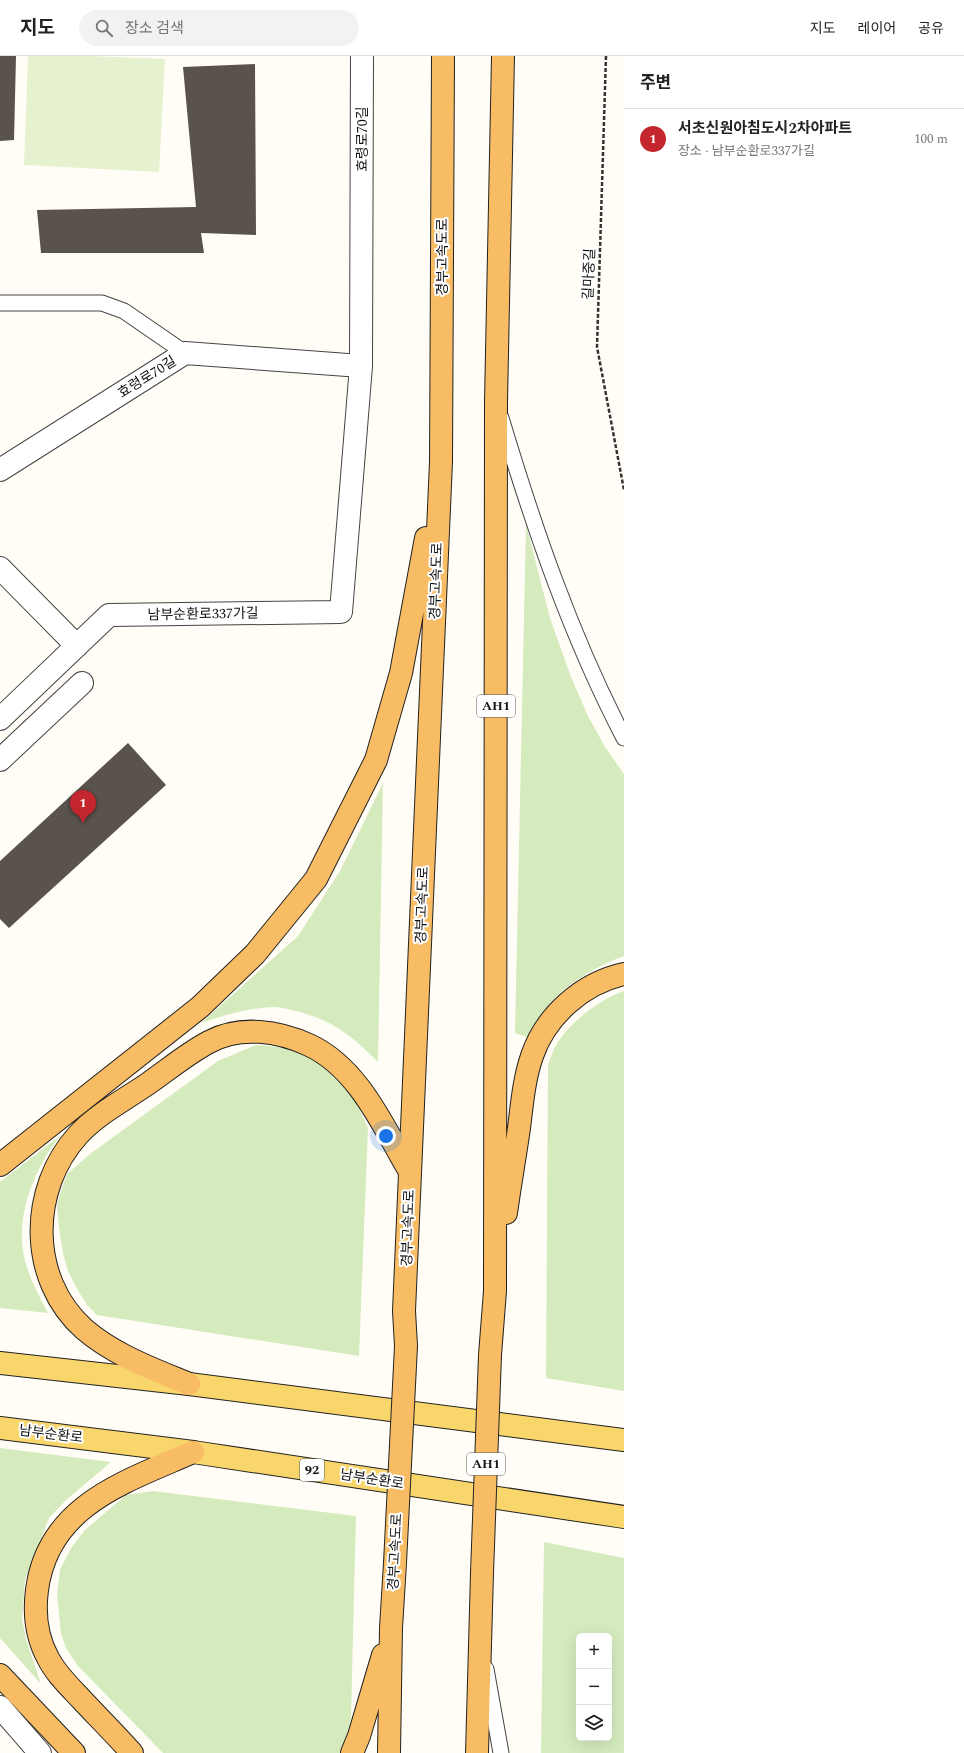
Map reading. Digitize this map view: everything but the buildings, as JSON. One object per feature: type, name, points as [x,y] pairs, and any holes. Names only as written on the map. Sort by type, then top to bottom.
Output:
[{"type":"highway","name":"경부고속도로","points":[[389,1753],[391,1628],[406,1346],[404,1311],[441,462],[443,56]]},
{"type":"highway","name":"AH1","points":[[478,1753],[480,1631],[490,1355],[495,1291],[496,402],[503,56]]},
{"type":"highway","points":[[0,1165],[200,1007],[255,954],[316,878],[376,760],[401,673],[441,462]]},
{"type":"highway","points":[[495,1291],[526,1078],[532,1055],[540,1038],[551,1021],[566,1005],[582,991],[600,981],[624,974]]},
{"type":"highway","points":[[189,1384],[134,1360],[101,1341],[76,1320],[53,1287],[46,1268],[42,1249],[43,1213],[49,1186],[56,1168],[67,1149],[79,1134],[100,1117],[210,1042],[236,1033],[251,1031],[264,1032],[281,1034],[311,1045],[337,1064],[361,1091],[410,1172]]},
{"type":"highway","points":[[132,1753],[75,1692],[48,1659],[41,1643],[35,1610],[38,1582],[42,1567],[63,1527],[83,1507],[112,1488],[193,1452]]},
{"type":"highway","points":[[352,1753],[359,1736],[391,1628]]},
{"type":"highway","points":[[0,1675],[74,1753]]},
{"type":"main road","points":[[0,1363],[189,1384],[624,1440]]},
{"type":"main road","name":"남부순환로","points":[[0,1428],[193,1452],[624,1517]]},
{"type":"street","name":"효령로70길","points":[[341,612],[361,366],[362,56]]},
{"type":"street","name":"효령로70길","points":[[0,470],[185,353],[361,366]]},
{"type":"street","points":[[0,568],[76,646]]},
{"type":"street","name":"남부순환로337가길","points":[[0,719],[109,615],[341,612]]},
{"type":"street","points":[[0,760],[82,683]]},
{"type":"street","points":[[0,1707],[40,1753]]},
{"type":"lane","points":[[0,303],[102,303],[124,311],[185,353]]},
{"type":"lane","points":[[496,402],[536,530],[556,586],[610,712],[624,738]]},
{"type":"lane","points":[[480,1631],[501,1753]]},
{"type":"path","name":"길마중길","points":[[606,56],[597,347],[624,490]]},
{"type":"green space","points":[[28,56],[89,56],[165,59],[159,172],[24,165]]},
{"type":"green space","points":[[526,524],[550,618],[571,677],[588,716],[605,747],[624,774],[624,956],[590,972],[574,982],[554,998],[529,1038],[515,1033]]},
{"type":"green space","points":[[383,783],[378,1062],[351,1037],[333,1025],[300,1012],[273,1007],[246,1010],[201,1023],[298,936],[340,871]]},
{"type":"green space","points":[[624,991],[624,1391],[546,1378],[548,1064],[560,1038],[576,1021],[595,1006]]},
{"type":"green space","points":[[256,1045],[290,1048],[309,1056],[324,1067],[353,1096],[368,1128],[359,1356],[97,1315],[87,1305],[68,1271],[63,1253],[57,1206],[67,1174],[90,1154],[218,1061]]},
{"type":"green space","points":[[61,1135],[36,1174],[30,1189],[23,1220],[23,1251],[27,1267],[48,1313],[0,1308],[0,1182]]},
{"type":"green space","points":[[0,1448],[111,1462],[66,1500],[49,1518],[25,1580],[22,1619],[26,1639],[41,1684],[0,1638]]},
{"type":"green space","points":[[153,1491],[356,1516],[351,1717],[347,1736],[340,1753],[163,1753],[78,1666],[66,1648],[61,1634],[57,1594],[60,1570],[71,1548],[85,1530],[126,1495]]},
{"type":"green space","points":[[544,1542],[624,1558],[624,1753],[541,1753]]},
{"type":"place","name":"서초신원아침도시2차아파트","points":[[83,823]]}]
